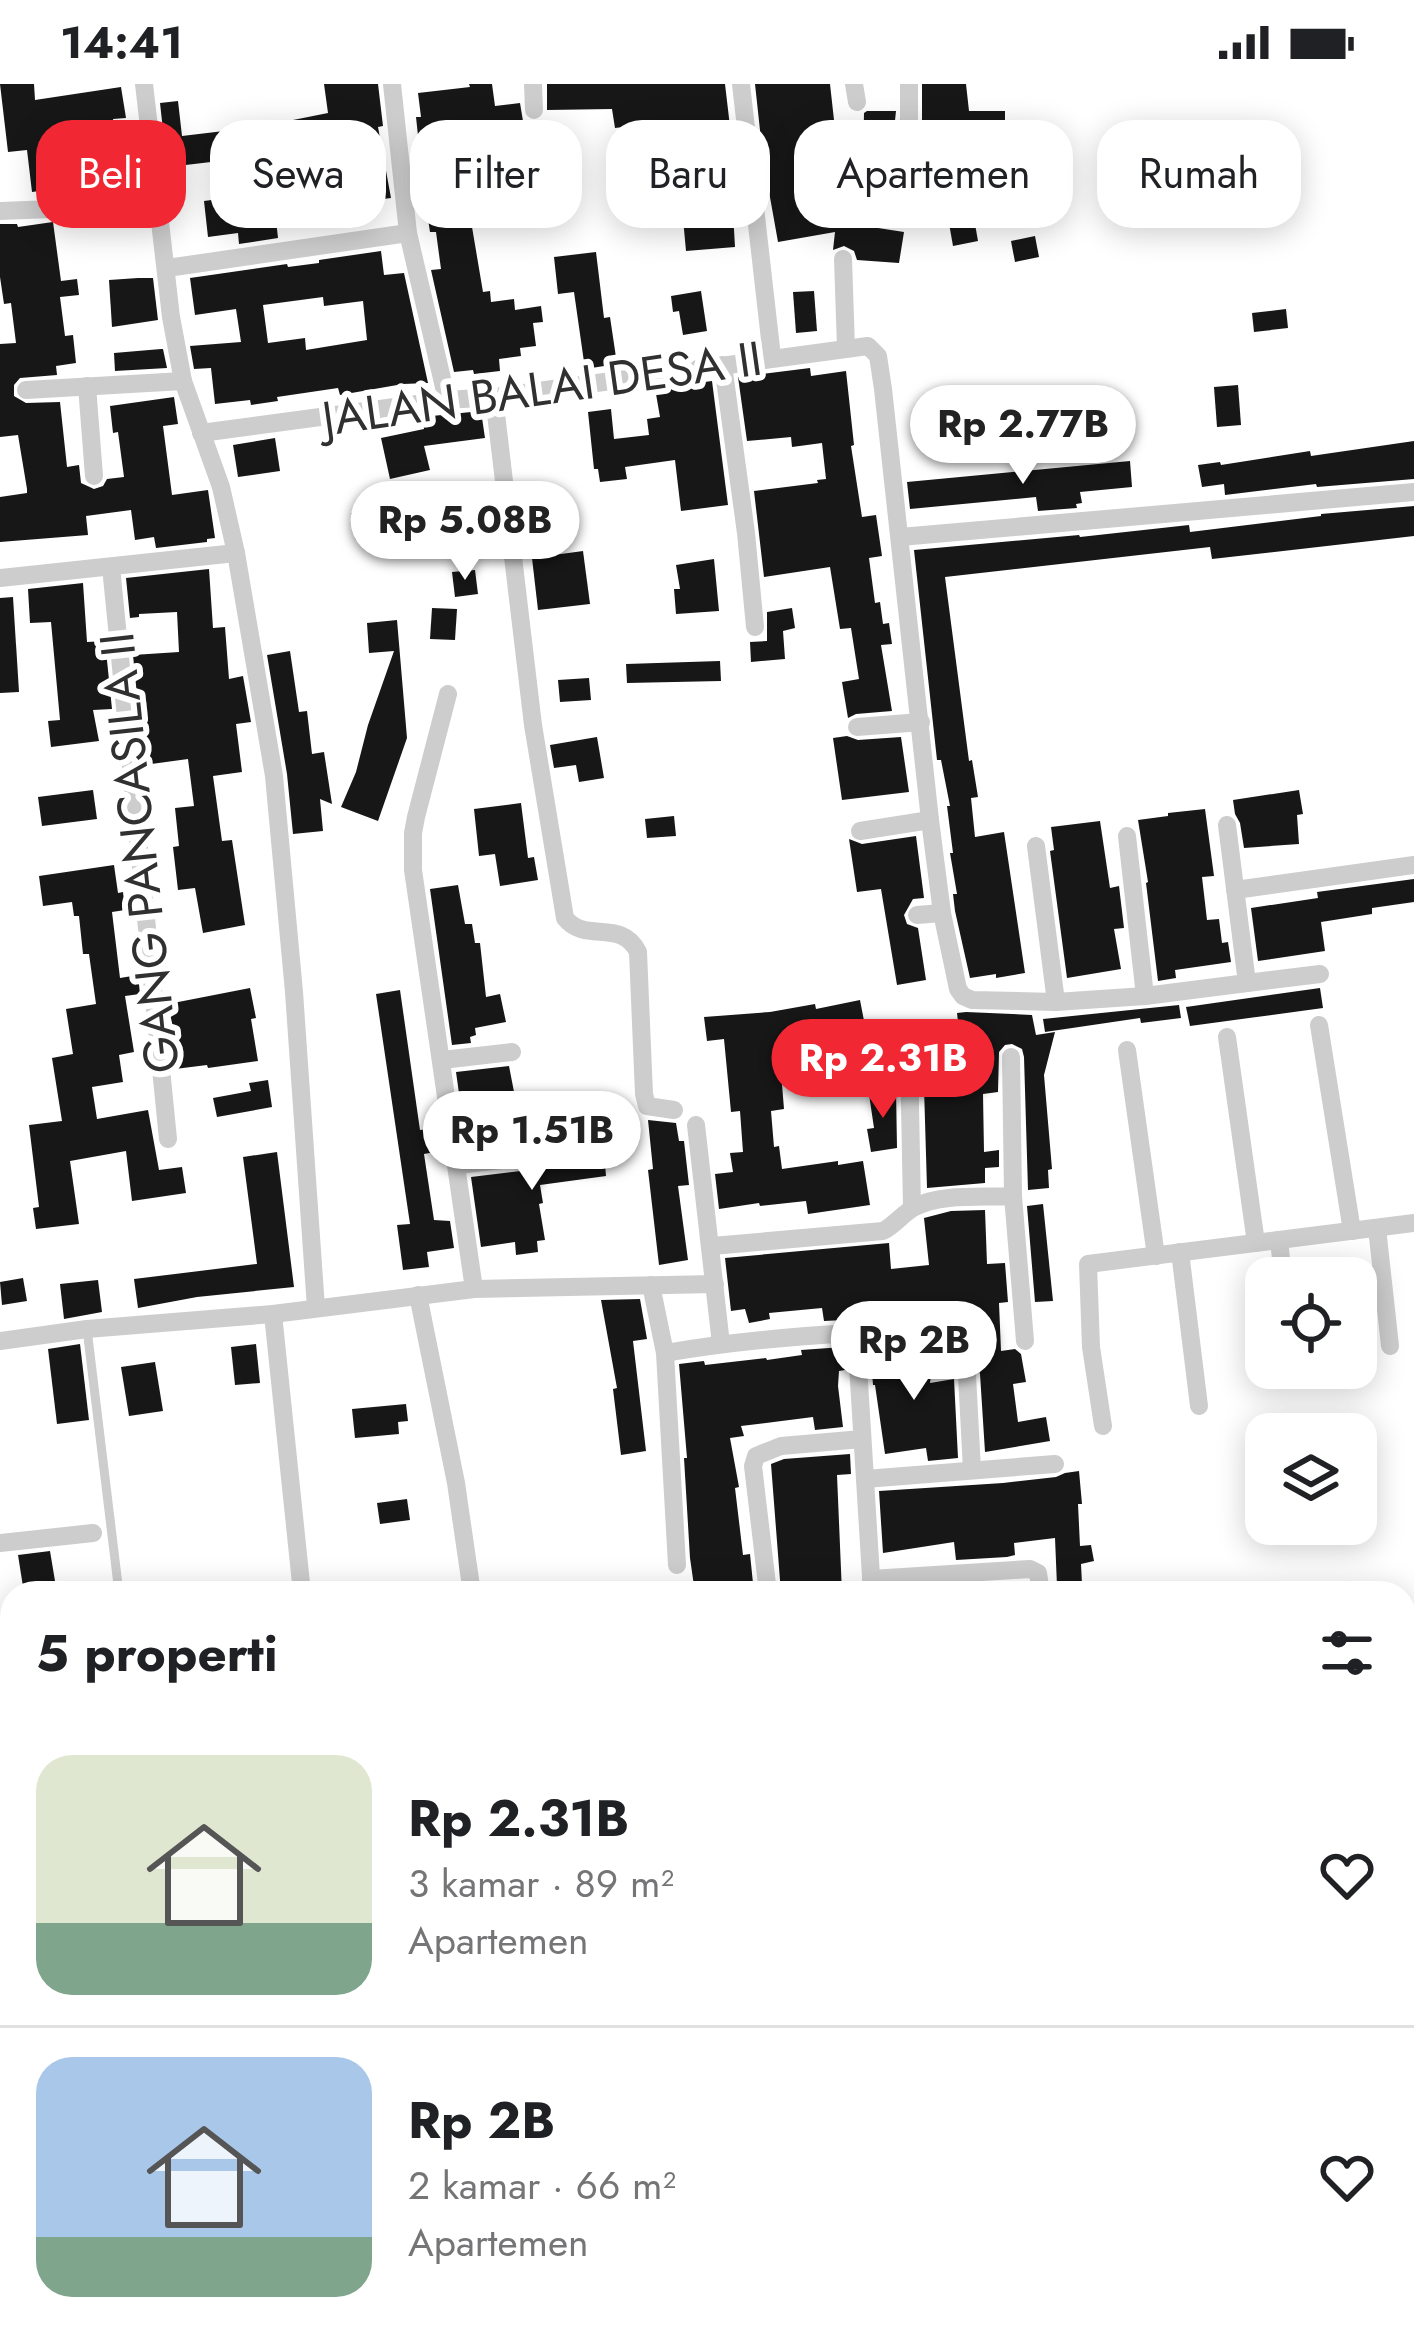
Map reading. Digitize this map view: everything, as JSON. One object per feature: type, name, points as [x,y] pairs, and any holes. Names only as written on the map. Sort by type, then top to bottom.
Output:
[{"type":"street","points":[[144,84],[148,120]]},
{"type":"street","points":[[392,84],[408,233],[447,400]]},
{"type":"street","points":[[532,84],[534,110]]},
{"type":"street","points":[[741,84],[772,357]]},
{"type":"street","points":[[909,84],[909,120]]},
{"type":"street","points":[[0,210],[36,209]]},
{"type":"street","points":[[161,228],[183,381],[221,487],[274,776],[316,1308]]},
{"type":"street","points":[[167,268],[408,233]]},
{"type":"street","points":[[843,260],[846,348]]},
{"type":"street","name":"JALAN BALAI DESA II","points":[[202,433],[868,346],[878,356],[900,537]]},
{"type":"street","points":[[723,365],[755,627]]},
{"type":"street","points":[[26,390],[183,381]]},
{"type":"street","points":[[87,386],[94,476]]},
{"type":"street","points":[[494,397],[533,725],[565,918],[569,926],[624,935],[633,941],[638,952],[644,1094],[647,1106],[674,1110]]},
{"type":"street","points":[[1320,974],[1056,1002],[963,996],[942,913],[900,537],[1414,492]]},
{"type":"street","points":[[0,578],[236,554]]},
{"type":"street","name":"GANG PANCASILA II","points":[[111,567],[168,1139]]},
{"type":"street","points":[[448,694],[412,833],[413,869],[474,1289]]},
{"type":"street","points":[[857,728],[921,722]]},
{"type":"street","points":[[860,830],[930,820]]},
{"type":"street","points":[[1227,825],[1246,983]]},
{"type":"street","points":[[1127,836],[1145,996]]},
{"type":"street","points":[[1036,846],[1056,1002]]},
{"type":"street","points":[[1235,890],[1414,865]]},
{"type":"street","points":[[917,915],[942,913]]},
{"type":"street","points":[[1319,1025],[1352,1231]]},
{"type":"street","points":[[1227,1037],[1256,1243]]},
{"type":"street","points":[[1127,1050],[1156,1256]]},
{"type":"street","points":[[442,1060],[512,1052]]},
{"type":"street","points":[[909,1054],[912,1208]]},
{"type":"street","points":[[1011,1057],[1013,1196],[1025,1341]]},
{"type":"street","points":[[695,1125],[721,1344]]},
{"type":"street","points":[[458,1165],[536,1156]]},
{"type":"street","points":[[712,1246],[884,1231],[912,1208],[942,1200],[1013,1196]]},
{"type":"street","points":[[1103,1426],[1091,1347],[1088,1264],[1414,1223]]},
{"type":"street","points":[[1377,1228],[1390,1346]]},
{"type":"street","points":[[1279,1240],[1281,1257]]},
{"type":"street","points":[[1180,1252],[1199,1406]]},
{"type":"street","points":[[0,1341],[474,1289],[716,1284]]},
{"type":"street","points":[[651,1285],[664,1353],[677,1565]]},
{"type":"street","points":[[418,1295],[470,1581]]},
{"type":"street","points":[[273,1314],[301,1581]]},
{"type":"street","points":[[664,1353],[721,1344],[932,1330]]},
{"type":"street","points":[[856,1333],[872,1581]]},
{"type":"street","points":[[967,1375],[972,1470]]},
{"type":"street","points":[[767,1581],[753,1466],[756,1456],[782,1446],[862,1439]]},
{"type":"street","points":[[865,1479],[1054,1464]]},
{"type":"street","points":[[0,1543],[93,1533]]},
{"type":"street","points":[[918,1581],[1030,1569],[1038,1573],[1040,1581]]},
{"type":"lane","points":[[87,1329],[118,1581]]},
{"type":"building","points":[[0,84],[34,84],[35,100],[121,87],[126,118],[36,120],[36,191],[32,192],[27,150],[8,152]]},
{"type":"building","points":[[324,84],[378,84],[382,120],[293,120],[328,113]]},
{"type":"building","points":[[492,84],[495,106],[520,103],[523,120],[416,120],[421,117],[418,93]]},
{"type":"building","points":[[547,84],[725,84],[729,120],[614,120],[612,109],[547,110]]},
{"type":"building","points":[[755,84],[830,84],[834,120],[794,120],[794,228],[904,232],[899,263],[857,260],[854,251],[844,246],[833,250],[835,232],[778,242],[770,197],[770,120],[759,120]]},
{"type":"building","points":[[922,84],[966,84],[969,111],[1005,111],[1005,120],[922,119]]},
{"type":"building","points":[[178,101],[180,120],[162,120],[160,103]]},
{"type":"building","points":[[867,111],[896,111],[895,120],[864,120]]},
{"type":"building","points":[[210,133],[210,162],[186,165],[186,136]]},
{"type":"building","points":[[210,200],[210,228],[277,228],[278,238],[239,244],[238,233],[208,237],[204,201]]},
{"type":"building","points":[[0,224],[54,228],[61,281],[77,279],[79,295],[60,297],[65,336],[73,335],[76,363],[56,366],[57,375],[20,378],[14,396],[26,403],[60,402],[67,467],[79,465],[81,483],[94,489],[107,479],[124,477],[110,406],[174,397],[178,424],[163,426],[172,495],[208,490],[215,538],[156,548],[154,537],[135,540],[131,510],[86,516],[88,535],[0,542],[0,497],[27,493],[18,435],[0,437],[0,344],[16,343],[11,303],[4,304],[0,277]]},
{"type":"building","points":[[429,228],[472,228],[483,292],[490,291],[491,302],[514,299],[515,310],[541,306],[543,322],[533,323],[536,346],[520,348],[521,356],[499,359],[500,371],[454,372],[431,270],[441,269],[436,232]]},
{"type":"building","points":[[684,228],[734,228],[735,247],[686,251]]},
{"type":"building","points":[[950,228],[976,228],[978,241],[953,246]]},
{"type":"building","points":[[1035,236],[1039,257],[1015,262],[1011,241]]},
{"type":"building","points":[[381,251],[384,275],[404,273],[428,383],[340,395],[338,388],[251,405],[250,400],[215,404],[211,368],[194,369],[190,346],[241,342],[236,309],[195,315],[190,278]],"holes":[[[323,297],[324,306],[363,301],[367,340],[306,350],[305,338],[268,343],[263,305]]]},
{"type":"building","points":[[596,252],[604,318],[610,317],[617,364],[585,369],[574,292],[558,294],[554,257]]},
{"type":"building","points":[[153,278],[158,320],[112,327],[109,280]]},
{"type":"building","points":[[701,291],[707,331],[683,335],[671,296]]},
{"type":"building","points":[[814,291],[817,331],[796,333],[793,292]]},
{"type":"building","points":[[1286,309],[1288,328],[1254,332],[1252,313]]},
{"type":"building","points":[[163,349],[167,368],[115,371],[114,353]]},
{"type":"building","points":[[810,368],[811,376],[846,371],[862,517],[876,515],[882,556],[869,558],[875,603],[880,602],[883,624],[889,623],[892,644],[881,645],[892,711],[848,718],[842,682],[859,679],[851,628],[840,629],[830,567],[764,577],[754,491],[826,479],[822,443],[792,447],[791,437],[747,441],[738,377]]},
{"type":"building","points":[[712,381],[728,505],[681,511],[675,460],[625,467],[627,479],[600,482],[598,469],[594,469],[588,412],[611,409],[614,439],[649,435],[647,419],[660,417],[656,394],[667,393],[666,387]]},
{"type":"building","points":[[1238,385],[1241,425],[1217,427],[1214,387]]},
{"type":"building","points":[[481,411],[485,438],[424,446],[430,470],[390,479],[381,438],[424,429],[422,417]]},
{"type":"building","points":[[275,438],[280,471],[238,477],[233,445]]},
{"type":"building","points":[[1414,441],[1414,479],[1225,495],[1224,484],[1202,487],[1198,465],[1310,451],[1311,456]]},
{"type":"building","points":[[1130,461],[1132,487],[1080,492],[1082,503],[1077,508],[1038,511],[1036,497],[910,509],[907,482]]},
{"type":"building","points":[[1414,506],[1414,536],[1212,559],[1210,547],[945,577],[978,797],[971,798],[975,837],[1004,832],[1025,973],[970,978],[955,911],[950,806],[941,760],[937,760],[914,550],[1189,525],[1190,532]]},
{"type":"building","points":[[379,508],[384,535],[356,540],[351,513]]},
{"type":"building","points":[[583,551],[590,604],[538,610],[532,558]]},
{"type":"building","points":[[714,559],[719,611],[676,614],[674,589],[680,589],[676,565]]},
{"type":"building","points":[[209,569],[213,628],[225,627],[229,679],[243,676],[251,722],[236,724],[242,772],[213,776],[222,841],[232,840],[245,925],[203,933],[195,888],[178,890],[173,847],[179,846],[175,808],[194,806],[188,759],[144,765],[133,655],[179,652],[177,612],[130,618],[126,578]]},
{"type":"building","points":[[475,570],[478,594],[455,597],[452,572]]},
{"type":"building","points":[[83,583],[87,642],[105,641],[112,709],[93,710],[99,741],[51,747],[48,721],[60,720],[51,622],[30,623],[28,589]]},
{"type":"building","points":[[13,597],[19,692],[0,693],[0,598]]},
{"type":"building","points":[[432,608],[457,609],[455,640],[430,639]]},
{"type":"building","points":[[792,608],[795,628],[783,631],[785,659],[751,662],[750,642],[767,641],[767,612]]},
{"type":"building","points":[[397,620],[407,738],[378,821],[341,807],[394,651],[369,653],[367,623]]},
{"type":"building","points":[[290,651],[299,712],[307,711],[312,754],[324,752],[332,804],[320,799],[323,831],[293,834],[267,655]]},
{"type":"building","points":[[720,661],[721,681],[627,683],[626,664]]},
{"type":"building","points":[[589,678],[591,700],[560,702],[558,680]]},
{"type":"building","points":[[597,737],[604,778],[579,782],[576,765],[554,768],[550,745]]},
{"type":"building","points":[[901,737],[909,792],[842,800],[833,738],[858,740]]},
{"type":"building","points":[[93,790],[97,819],[42,826],[38,797]]},
{"type":"building","points":[[1299,790],[1303,814],[1297,815],[1299,844],[1244,848],[1233,800]]},
{"type":"building","points":[[521,803],[528,858],[534,857],[538,880],[500,886],[495,854],[479,856],[474,809]]},
{"type":"building","points":[[1205,809],[1214,876],[1202,877],[1207,920],[1219,919],[1231,962],[1175,970],[1176,978],[1158,981],[1138,820]]},
{"type":"building","points":[[674,816],[676,836],[647,838],[645,819]]},
{"type":"building","points":[[1100,821],[1110,888],[1119,886],[1124,928],[1114,929],[1121,969],[1067,978],[1051,827]]},
{"type":"building","points":[[916,836],[924,898],[913,899],[904,915],[907,924],[918,928],[926,980],[897,985],[881,889],[857,892],[849,839],[862,844]]},
{"type":"building","points":[[114,865],[125,910],[112,912],[120,978],[138,975],[140,994],[125,996],[134,1052],[119,1055],[123,1082],[92,1087],[97,1119],[148,1110],[159,1170],[182,1167],[186,1193],[132,1201],[126,1151],[70,1161],[79,1224],[36,1229],[33,1208],[39,1207],[29,1125],[62,1121],[52,1058],[73,1054],[66,1009],[96,1004],[79,916],[74,916],[72,902],[43,906],[39,876]]},
{"type":"building","points":[[1414,879],[1414,902],[1321,922],[1325,951],[1258,961],[1251,908],[1318,898],[1317,892]]},
{"type":"building","points":[[458,885],[465,924],[472,924],[475,943],[480,943],[486,997],[500,994],[506,1022],[475,1028],[471,1043],[452,1045],[430,889]]},
{"type":"building","points":[[250,988],[258,1061],[175,1069],[168,1004]]},
{"type":"building","points":[[1320,988],[1323,1008],[1190,1026],[1186,1007]]},
{"type":"building","points":[[400,990],[420,1130],[437,1128],[440,1151],[424,1154],[434,1220],[450,1221],[454,1248],[427,1252],[429,1267],[403,1270],[397,1225],[410,1224],[376,994]]},
{"type":"building","points":[[860,1000],[866,1031],[779,1047],[784,1109],[771,1111],[774,1147],[779,1146],[782,1169],[863,1161],[870,1205],[808,1214],[806,1201],[719,1209],[715,1174],[733,1172],[730,1153],[743,1152],[740,1111],[731,1112],[724,1039],[707,1041],[704,1017],[815,1004],[816,1009]]},
{"type":"building","points":[[1179,1005],[1181,1018],[1141,1023],[1140,1018],[1045,1032],[1043,1019]]},
{"type":"building","points":[[957,1013],[1032,1015],[1036,1035],[1055,1032],[1044,1075],[1052,1169],[1048,1170],[1049,1188],[1028,1190],[1024,1057],[1022,1049],[1012,1044],[999,1052],[998,1092],[983,1094],[984,1152],[999,1150],[999,1167],[985,1168],[985,1183],[927,1188],[923,1054],[961,1049]]},
{"type":"building","points":[[509,1066],[521,1128],[491,1133],[493,1147],[467,1150],[456,1072]]},
{"type":"building","points":[[268,1080],[272,1107],[217,1117],[213,1098],[251,1091],[249,1083]]},
{"type":"building","points":[[896,1089],[897,1148],[871,1152],[867,1129],[874,1128],[869,1094]]},
{"type":"building","points":[[648,1120],[676,1123],[679,1141],[684,1141],[689,1185],[678,1186],[688,1260],[659,1265],[648,1170],[653,1169]]},
{"type":"building","points":[[587,1132],[588,1139],[604,1137],[612,1162],[605,1164],[606,1176],[540,1185],[545,1240],[537,1241],[538,1252],[516,1255],[515,1242],[481,1247],[471,1177],[558,1164],[557,1143],[571,1141],[570,1134]]},
{"type":"building","points":[[277,1152],[294,1287],[138,1308],[134,1279],[257,1264],[243,1157]]},
{"type":"building","points":[[1043,1204],[1053,1301],[1035,1302],[1027,1206]]},
{"type":"building","points":[[985,1210],[987,1264],[1005,1263],[1008,1302],[999,1303],[1001,1351],[1015,1349],[1021,1354],[1026,1382],[1013,1384],[1018,1422],[1046,1417],[1050,1441],[985,1452],[980,1374],[971,1362],[967,1340],[962,1341],[961,1308],[906,1317],[824,1321],[822,1308],[769,1313],[770,1319],[749,1323],[745,1309],[731,1311],[725,1258],[889,1243],[891,1269],[929,1265],[924,1218]]},
{"type":"building","points":[[23,1278],[27,1301],[2,1305],[0,1282]]},
{"type":"building","points":[[98,1280],[102,1312],[64,1319],[60,1284]]},
{"type":"building","points":[[640,1299],[647,1339],[633,1341],[646,1451],[621,1455],[613,1389],[617,1388],[601,1300]]},
{"type":"building","points":[[80,1344],[89,1420],[57,1424],[48,1349]]},
{"type":"building","points":[[256,1344],[260,1383],[235,1385],[231,1347]]},
{"type":"building","points":[[910,1344],[915,1351],[934,1350],[930,1383],[954,1379],[958,1458],[928,1461],[926,1448],[885,1454],[870,1346]]},
{"type":"building","points":[[843,1347],[845,1370],[839,1371],[838,1386],[843,1427],[815,1430],[813,1417],[741,1426],[744,1436],[730,1438],[743,1555],[750,1554],[753,1581],[693,1581],[679,1364],[767,1360],[802,1355],[801,1350]]},
{"type":"building","points":[[155,1362],[163,1411],[129,1416],[121,1367]]},
{"type":"building","points":[[406,1404],[408,1421],[398,1422],[399,1434],[355,1438],[352,1409]]},
{"type":"building","points":[[850,1454],[851,1474],[837,1475],[841,1581],[780,1581],[771,1464]]},
{"type":"building","points":[[1079,1471],[1080,1546],[1091,1545],[1094,1561],[1081,1564],[1082,1581],[1057,1581],[1055,1538],[1014,1543],[1015,1555],[1007,1557],[956,1560],[954,1542],[883,1553],[879,1491],[1003,1483]]},
{"type":"building","points":[[407,1499],[410,1520],[380,1524],[377,1503]]},
{"type":"building","points":[[50,1551],[55,1581],[22,1581],[18,1555]]}]
